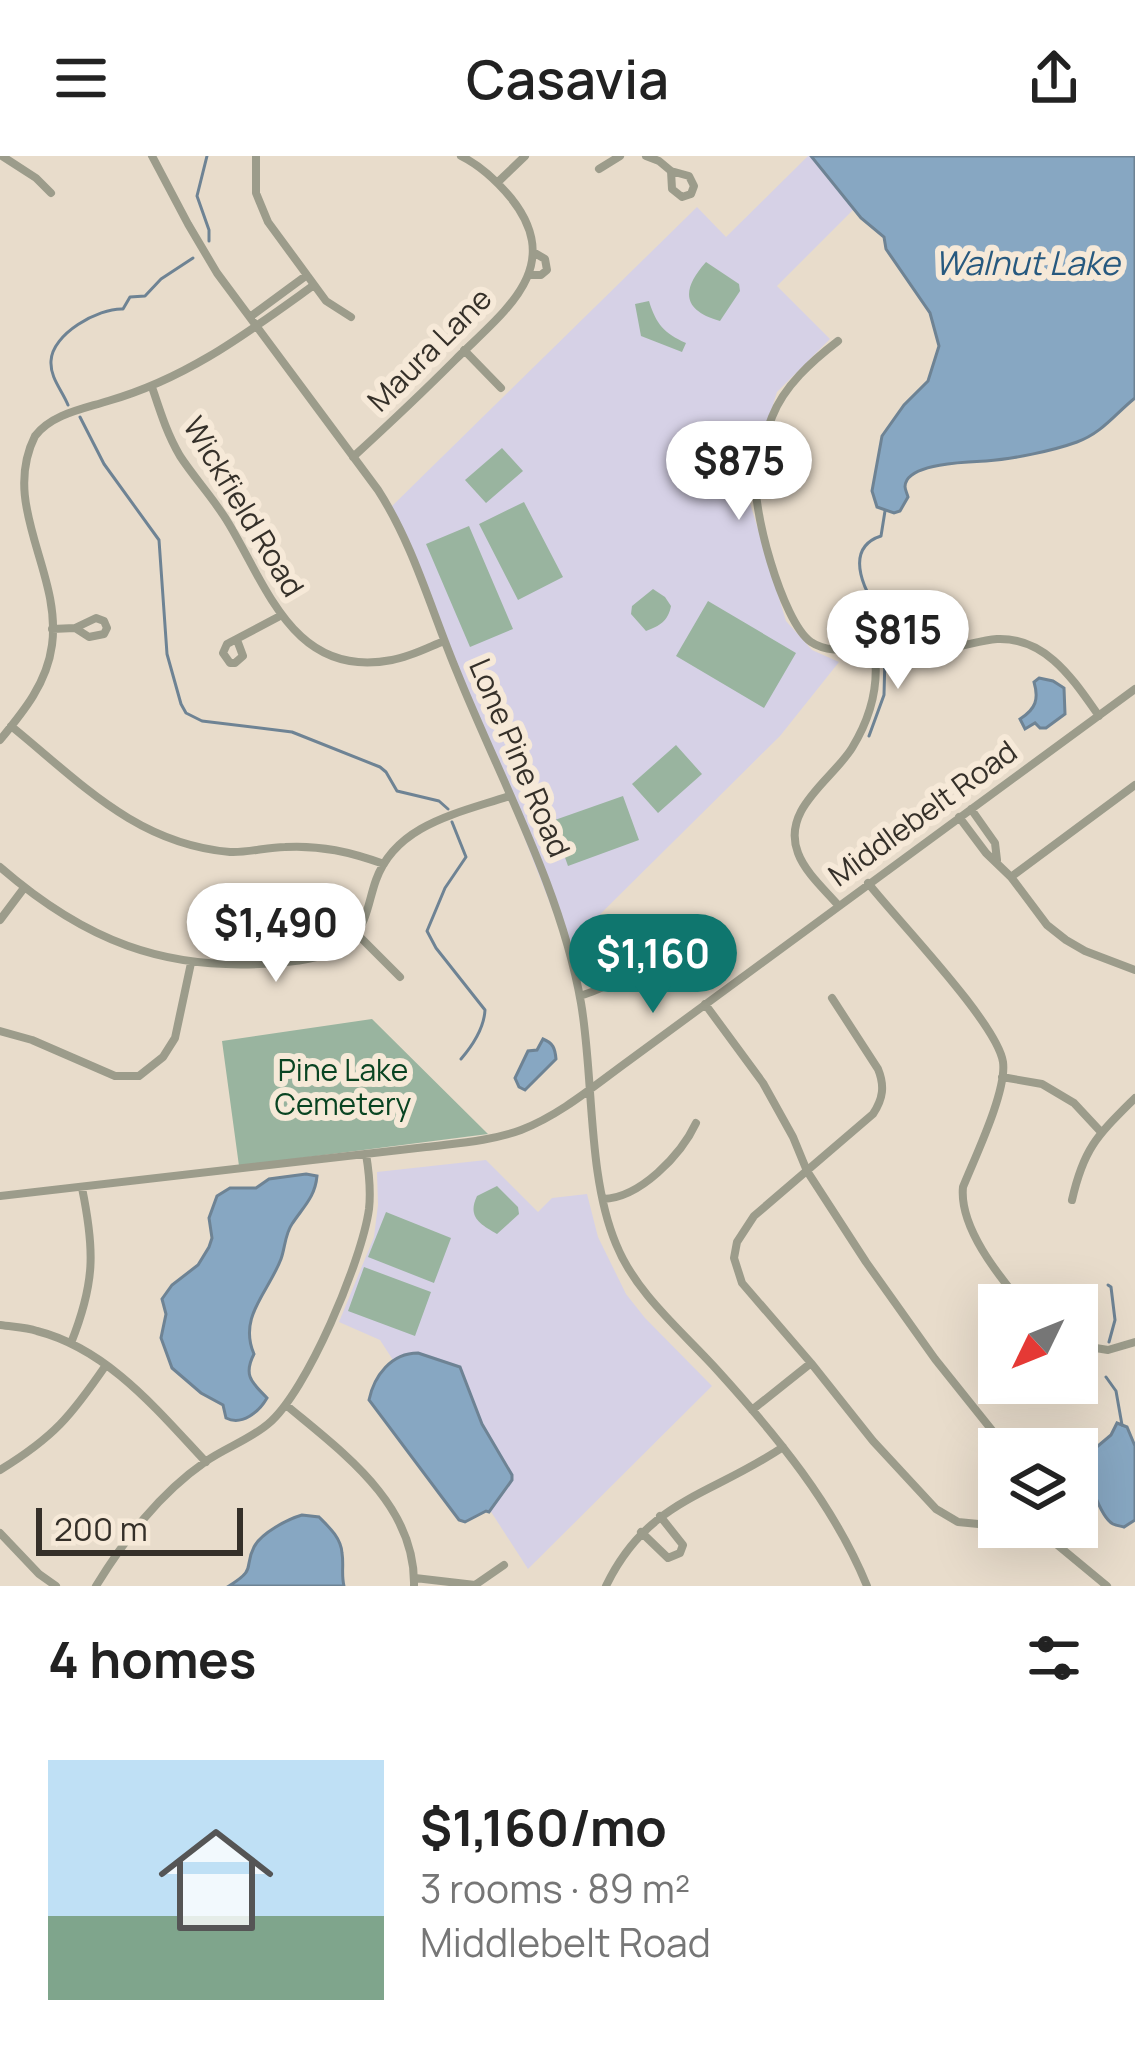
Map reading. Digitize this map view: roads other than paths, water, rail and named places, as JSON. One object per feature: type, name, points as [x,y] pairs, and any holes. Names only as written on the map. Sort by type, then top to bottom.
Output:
[{"type":"street","points":[[2,156],[51,193]]},
{"type":"street","name":"Lone Pine Road","points":[[152,156],[208,259],[393,513],[405,537],[565,934],[588,1046],[603,1199],[616,1246],[640,1285],[783,1447],[845,1540],[867,1586]]},
{"type":"street","points":[[256,156],[254,184],[268,222],[326,301],[351,316]]},
{"type":"street","points":[[461,156],[499,182],[520,209],[530,228],[533,252],[545,259],[547,270],[528,275]]},
{"type":"street","points":[[499,182],[525,156]]},
{"type":"street","points":[[601,162],[620,156]]},
{"type":"street","points":[[646,156],[671,171]]},
{"type":"street","name":"Maura Lane","points":[[353,457],[504,313],[528,275],[533,252]]},
{"type":"street","points":[[249,317],[307,275]]},
{"type":"street","points":[[0,740],[35,694],[48,666],[53,639],[49,604],[14,498],[23,455],[44,427],[65,415],[152,387],[200,363],[314,286]]},
{"type":"street","points":[[838,341],[782,396],[756,470],[760,520],[798,630],[824,649],[955,647],[1013,639],[1047,654],[1071,676],[1100,716]]},
{"type":"street","points":[[464,350],[501,388]]},
{"type":"street","name":"Wickfield Road","points":[[152,387],[182,458],[219,507],[280,616],[315,646],[358,661],[398,659],[444,641]]},
{"type":"street","points":[[237,640],[280,616]]},
{"type":"street","points":[[52,629],[75,628]]},
{"type":"street","points":[[838,905],[798,853],[795,831],[805,803],[842,762],[870,712],[876,688],[874,649]]},
{"type":"street","name":"Middlebelt Road","points":[[0,1196],[502,1136],[543,1119],[1135,689]]},
{"type":"street","points":[[11,726],[99,801],[139,827],[172,840],[236,852],[316,846],[384,864]]},
{"type":"street","points":[[1011,877],[1135,785]]},
{"type":"street","points":[[0,867],[76,923],[145,952],[191,963],[286,963],[326,955],[357,934],[384,864],[411,833],[509,796]]},
{"type":"street","points":[[970,809],[995,843],[998,862]]},
{"type":"street","points":[[959,817],[1047,925],[1085,951],[1135,970]]},
{"type":"street","points":[[868,883],[962,995],[992,1036],[1003,1061],[1001,1088],[962,1200],[971,1229],[1009,1284]]},
{"type":"street","points":[[0,920],[24,888]]},
{"type":"street","points":[[357,934],[400,977]]},
{"type":"street","points":[[580,996],[629,974],[659,942]]},
{"type":"street","points":[[0,1031],[115,1076],[139,1076],[164,1058],[175,1038],[191,963]]},
{"type":"street","points":[[832,998],[872,1057],[882,1080],[881,1099],[873,1114],[754,1216],[737,1242],[734,1258],[742,1283],[873,1442],[936,1509],[958,1522],[978,1524]]},
{"type":"street","points":[[705,1004],[763,1083],[807,1171],[901,1312],[991,1428]]},
{"type":"street","points":[[1002,1077],[1042,1084],[1074,1103],[1101,1132]]},
{"type":"street","points":[[1072,1200],[1085,1155],[1135,1098]]},
{"type":"street","points":[[603,1199],[624,1197],[642,1185],[686,1144],[696,1123]]},
{"type":"street","points":[[96,1586],[147,1513],[206,1462],[267,1425],[286,1406],[317,1350],[361,1246],[369,1208],[366,1154]]},
{"type":"street","points":[[71,1343],[87,1303],[92,1262],[82,1188]]},
{"type":"street","points":[[0,1324],[71,1343],[106,1365],[144,1395],[206,1462]]},
{"type":"street","points":[[1098,1348],[1135,1342]]},
{"type":"street","points":[[752,1410],[812,1363]]},
{"type":"street","points":[[0,1470],[38,1447],[65,1422],[106,1365]]},
{"type":"street","points":[[286,1406],[350,1460],[389,1503],[404,1537],[414,1582],[475,1585],[504,1565]]},
{"type":"street","points":[[606,1586],[620,1558],[660,1516],[748,1471],[783,1447]]},
{"type":"street","points":[[641,1532],[668,1558],[680,1552],[682,1545],[660,1516]]},
{"type":"street","points":[[0,1533],[38,1574],[56,1586]]},
{"type":"street","points":[[1061,1548],[1107,1586]]},
{"type":"water","name":"Walnut Lake","points":[[811,156],[1135,156],[1135,398],[1077,442],[1020,456],[921,470],[907,480],[908,497],[900,511],[877,507],[872,491],[882,436],[928,381],[939,346],[930,313],[886,249],[884,237],[861,218]]},
{"type":"water","points":[[1039,678],[1064,688],[1065,714],[1046,728],[1035,723],[1025,729],[1020,719],[1035,703],[1034,682]]},
{"type":"water","points":[[543,1039],[553,1046],[556,1059],[525,1090],[515,1078],[528,1051],[537,1050]]},
{"type":"water","points":[[317,1176],[314,1190],[290,1228],[250,1328],[254,1354],[249,1374],[267,1398],[250,1416],[232,1420],[226,1418],[223,1405],[172,1368],[161,1338],[166,1314],[162,1299],[198,1265],[209,1247],[209,1218],[217,1196],[230,1188],[256,1188],[269,1179]]},
{"type":"water","points":[[418,1353],[460,1367],[482,1424],[512,1475],[489,1512],[465,1522],[369,1400],[385,1368],[400,1357]]},
{"type":"water","points":[[1117,1423],[1127,1427],[1135,1446],[1135,1520],[1124,1527],[1108,1520],[1098,1501],[1098,1446]]},
{"type":"water","points":[[302,1515],[319,1517],[337,1538],[344,1586],[229,1586],[247,1571],[262,1537]]},
{"type":"waterway","points":[[207,156],[197,196],[209,241]]},
{"type":"waterway","points":[[68,405],[51,367],[59,341],[89,318],[123,309],[130,297],[145,296],[193,258]]},
{"type":"waterway","points":[[80,417],[104,464],[159,540],[167,654],[186,713],[202,721],[292,732],[380,767],[397,791],[439,801],[448,809]]},
{"type":"waterway","points":[[884,638],[885,619],[865,586],[860,562],[869,542],[881,536],[885,511]]},
{"type":"waterway","points":[[869,736],[884,695],[885,657]]},
{"type":"waterway","points":[[452,822],[466,857],[445,888],[427,931],[485,1010],[483,1024],[461,1059]]},
{"type":"waterway","points":[[1108,1285],[1115,1320],[1109,1342]]},
{"type":"waterway","points":[[1106,1377],[1116,1391],[1122,1425]]},
{"type":"park label","name":"Pine Lake Cemetery","points":[[343,1088]]}]
